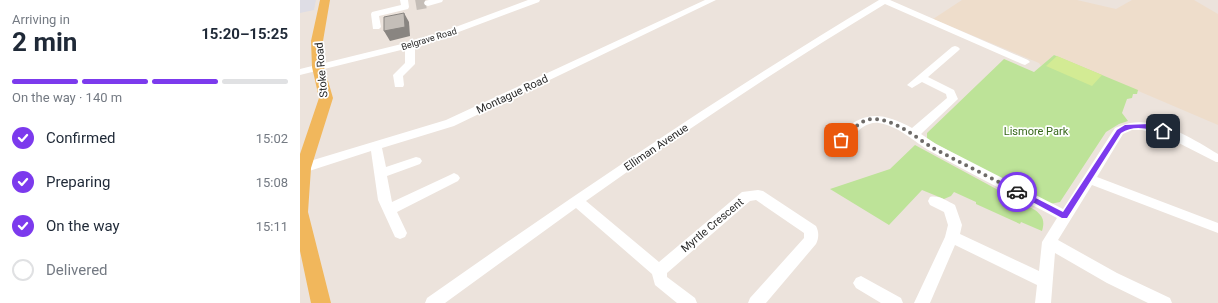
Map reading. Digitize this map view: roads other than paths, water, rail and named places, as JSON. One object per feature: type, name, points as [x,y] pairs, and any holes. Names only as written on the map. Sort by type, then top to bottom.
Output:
[{"type":"main road","name":"Stoke Road","points":[[321,303],[300,212],[303,168],[326,98],[318,67],[317,40],[324,0]]},
{"type":"street","points":[[375,5],[399,0]]},
{"type":"street","points":[[428,3],[439,0]]},
{"type":"street","name":"Belgrave Road","points":[[300,72],[443,36],[536,0]]},
{"type":"street","name":"Montague Road","points":[[303,168],[450,123],[712,0]]},
{"type":"street","points":[[884,0],[1025,62]]},
{"type":"street","name":"Elliman Avenue","points":[[433,303],[576,201],[796,55],[884,0]]},
{"type":"street","points":[[376,27],[375,14],[404,4],[416,5]]},
{"type":"street","points":[[399,85],[398,75],[410,64],[410,45]]},
{"type":"street","points":[[914,134],[953,99],[950,92],[916,81],[955,49]]},
{"type":"street","points":[[833,147],[863,121],[872,118],[886,121],[914,134],[932,147],[1064,216]]},
{"type":"street","points":[[1043,303],[1049,242],[1119,131],[1125,127],[1150,126],[1177,136],[1216,158]]},
{"type":"street","points":[[376,146],[385,200],[400,233]]},
{"type":"street","points":[[381,174],[416,161]]},
{"type":"street","points":[[390,209],[454,178]]},
{"type":"street","points":[[1089,179],[1217,228]]},
{"type":"street","name":"Myrtle Crescent","points":[[659,271],[747,196],[758,195],[812,230],[811,240],[756,303]]},
{"type":"street","points":[[576,201],[659,271],[660,280],[689,303]]},
{"type":"street","points":[[922,303],[952,237],[955,225],[950,209],[935,201]]},
{"type":"street","points":[[952,237],[1044,281]]},
{"type":"street","points":[[1049,242],[1112,278],[1164,303]]},
{"type":"street","points":[[861,283],[894,303]]},
{"type":"tunnel","points":[[416,5],[428,3]]},
{"type":"park label","name":"Lismore Park","points":[[1036,131]]}]
